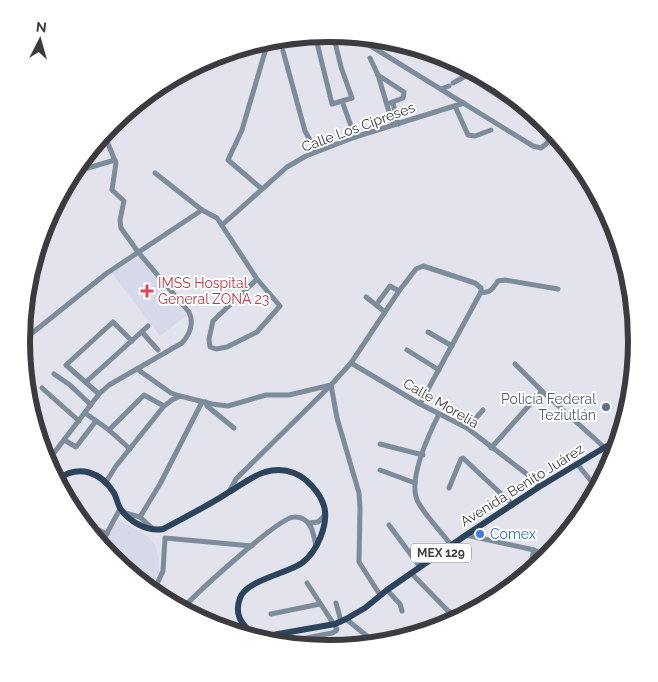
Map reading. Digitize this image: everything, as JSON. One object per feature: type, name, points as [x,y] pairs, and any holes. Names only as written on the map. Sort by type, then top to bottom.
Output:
[{"type":"main road","name":"Avenida Benito Juárez","points":[[275,635],[341,622],[365,608],[380,595],[466,535],[539,487],[609,446]]},
{"type":"main road","points":[[63,476],[68,472],[85,471],[96,474],[106,482],[116,495],[122,511],[137,524],[154,531],[163,529],[260,474],[281,469],[302,476],[314,489],[324,505],[325,515]]},
{"type":"main road","name":"Avenida Benito Juárez","points":[[246,628],[238,618],[241,596],[250,587],[302,563],[316,548],[324,525],[325,515]]},
{"type":"street","points":[[319,43],[317,43],[332,104],[352,98],[335,42]]},
{"type":"street","points":[[370,45],[533,146],[541,148],[547,144],[549,139]]},
{"type":"street","points":[[262,189],[228,160],[242,130],[266,49]]},
{"type":"street","points":[[284,51],[306,131],[316,151]]},
{"type":"street","points":[[370,58],[390,103],[396,124]]},
{"type":"street","points":[[378,75],[404,92],[403,98],[390,103]]},
{"type":"street","points":[[442,89],[466,76]]},
{"type":"street","points":[[488,88],[507,101]]},
{"type":"street","points":[[342,101],[354,137]]},
{"type":"street","name":"Calle Los Cipreses","points":[[222,225],[287,166],[316,151],[354,137],[464,103]]},
{"type":"street","points":[[455,106],[468,135],[475,136],[492,130]]},
{"type":"street","points":[[53,454],[109,385],[166,354],[182,343],[188,336],[192,323],[189,312],[138,252],[121,228],[120,220],[124,201],[112,190],[115,160],[107,141]]},
{"type":"street","points":[[85,169],[115,160]]},
{"type":"street","points":[[155,173],[202,210],[217,218],[257,279],[280,306],[257,332],[227,347],[216,349],[210,347],[209,339],[213,321],[257,279]]},
{"type":"street","points":[[30,335],[106,273],[202,210]]},
{"type":"street","points":[[228,493],[242,473],[351,363],[399,291],[419,267],[423,266],[475,283],[486,293],[498,281],[505,280],[558,289]]},
{"type":"street","points":[[376,305],[390,286],[399,291]]},
{"type":"street","points":[[420,404],[481,290]]},
{"type":"street","points":[[366,297],[385,312]]},
{"type":"street","points":[[100,394],[66,365],[113,322],[132,341]]},
{"type":"street","points":[[86,382],[148,326]]},
{"type":"street","points":[[142,332],[158,350]]},
{"type":"street","points":[[428,332],[452,346]]},
{"type":"street","points":[[407,350],[439,370]]},
{"type":"street","name":"Calle Morelia","points":[[351,363],[420,404],[467,428],[528,475],[539,487]]},
{"type":"street","points":[[515,364],[542,392],[605,448]]},
{"type":"street","points":[[137,369],[180,396],[228,406],[266,395],[289,395],[331,385]]},
{"type":"street","points":[[54,374],[70,385],[91,405]]},
{"type":"street","points":[[331,385],[337,418],[359,493],[359,562],[380,595]]},
{"type":"street","points":[[42,388],[79,421]]},
{"type":"street","points":[[491,448],[542,392]]},
{"type":"street","points":[[109,430],[144,395],[164,406]]},
{"type":"street","points":[[106,482],[116,466],[164,406],[180,396]]},
{"type":"street","points":[[204,402],[234,428]]},
{"type":"street","points":[[140,517],[204,402]]},
{"type":"street","points":[[467,428],[484,410]]},
{"type":"street","points":[[85,413],[130,448]]},
{"type":"street","points":[[438,414],[431,430],[415,483],[417,500],[451,545]]},
{"type":"street","points":[[64,440],[76,447],[96,421]]},
{"type":"street","points":[[380,444],[423,455]]},
{"type":"street","points":[[449,488],[463,458],[513,505]]},
{"type":"street","points":[[578,465],[592,483]]},
{"type":"street","points":[[380,470],[415,483]]},
{"type":"street","points":[[105,539],[122,511],[140,517],[154,531]]},
{"type":"street","points":[[309,523],[318,522],[325,515]]},
{"type":"street","points":[[187,604],[252,546],[289,518],[304,519],[309,523],[314,533],[316,548]]},
{"type":"street","points":[[389,525],[420,567]]},
{"type":"street","points":[[97,529],[107,534]]},
{"type":"street","points":[[466,535],[539,553]]},
{"type":"street","points":[[156,585],[163,571],[165,538],[252,546]]},
{"type":"street","points":[[531,561],[534,550]]},
{"type":"street","points":[[411,573],[450,612],[446,616]]},
{"type":"street","points":[[307,583],[320,604],[341,622],[367,637]]},
{"type":"street","points":[[387,590],[400,604],[402,611]]},
{"type":"street","points":[[303,638],[336,631],[341,622],[336,603]]},
{"type":"street","points":[[271,614],[320,604]]},
{"type":"shaded area","name":"IMSS Hospital General ZONA 23","points":[[137,256],[187,315],[160,336],[112,273]]},
{"type":"shaded area","points":[[118,520],[148,536],[156,546],[159,561],[159,571],[153,583],[132,566],[106,540]]},
{"type":"place","name":"IMSS Hospital General ZONA 23","points":[[147,291]]},
{"type":"place","name":"Policía Federal Teziutlán","points":[[606,407]]},
{"type":"place","name":"Comex","points":[[480,534]]}]
